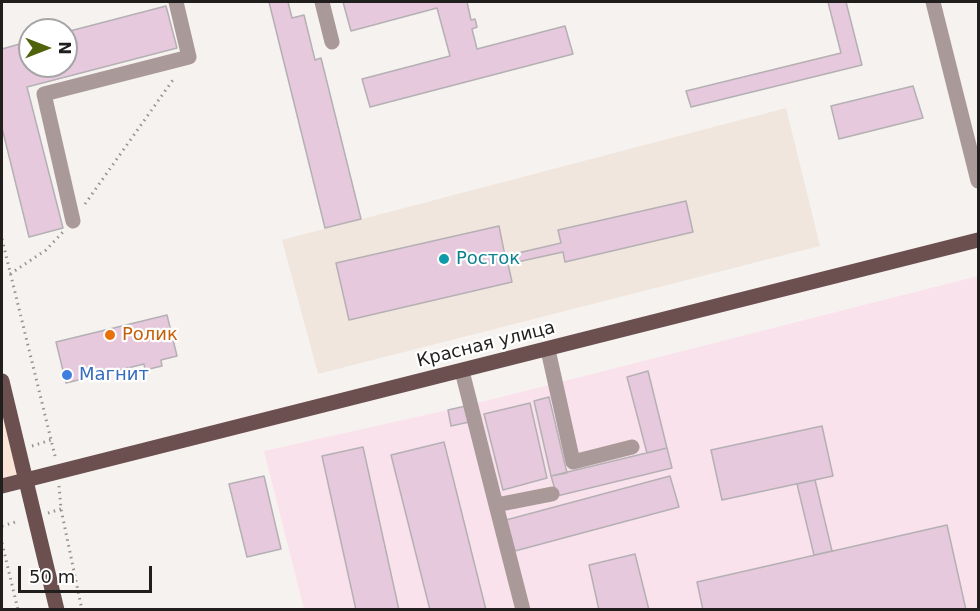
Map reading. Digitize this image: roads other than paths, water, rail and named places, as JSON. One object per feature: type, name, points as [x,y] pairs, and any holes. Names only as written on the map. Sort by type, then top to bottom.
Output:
[{"type":"main road","name":"Красная улица","points":[[2,486],[978,240]]},
{"type":"main road","points":[[2,381],[57,609]]},
{"type":"lane","points":[[73,221],[44,93],[189,57],[176,2]]},
{"type":"lane","points":[[322,2],[332,42]]},
{"type":"lane","points":[[933,2],[978,181]]},
{"type":"lane","points":[[548,350],[573,462],[632,447]]},
{"type":"lane","points":[[462,371],[523,609]]},
{"type":"lane","points":[[496,505],[552,494]]},
{"type":"place","name":"Росток","points":[[444,259]]},
{"type":"place","name":"Ролик","points":[[110,335]]},
{"type":"place","name":"Магнит","points":[[67,375]]}]
